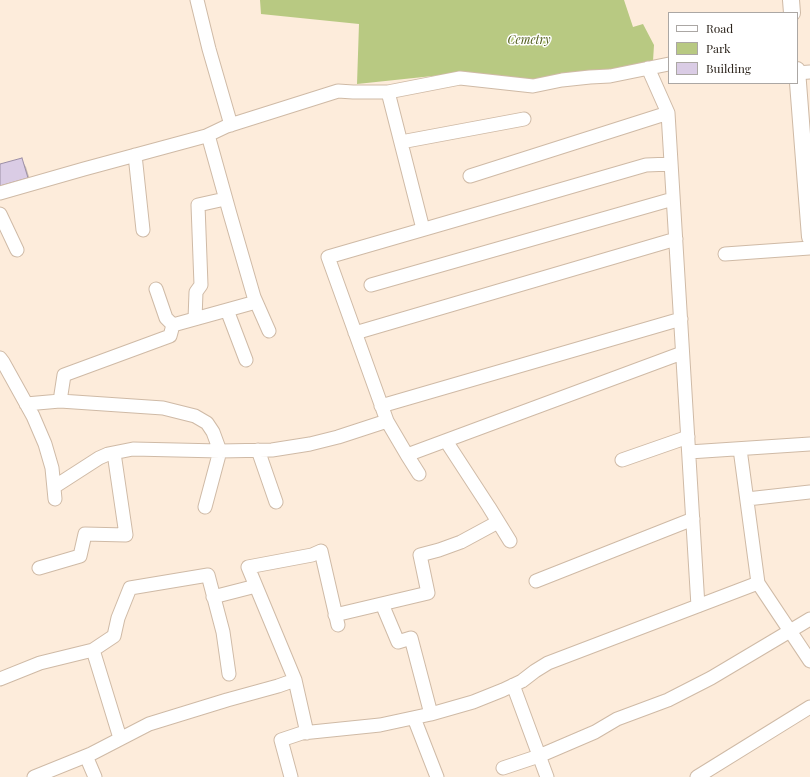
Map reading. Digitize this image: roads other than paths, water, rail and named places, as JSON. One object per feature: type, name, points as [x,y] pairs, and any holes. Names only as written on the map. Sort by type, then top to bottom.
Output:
[{"type":"street","points":[[197,0],[209,49],[231,125]]},
{"type":"street","points":[[792,0],[792,12]]},
{"type":"street","points":[[0,193],[208,136],[231,125],[338,91],[388,92],[460,78],[533,86],[562,80],[610,76],[668,64]]},
{"type":"street","points":[[648,68],[668,113],[698,606]]},
{"type":"street","points":[[798,73],[810,72]]},
{"type":"street","points":[[798,81],[807,155],[810,237]]},
{"type":"street","points":[[388,92],[423,229]]},
{"type":"street","points":[[470,176],[668,113]]},
{"type":"street","points":[[401,142],[524,119]]},
{"type":"street","points":[[208,136],[254,296],[269,331]]},
{"type":"street","points":[[135,155],[143,230]]},
{"type":"street","points":[[419,474],[387,421],[328,257],[646,165],[671,164]]},
{"type":"street","points":[[195,319],[196,292],[201,285],[198,205],[225,199]]},
{"type":"street","points":[[371,285],[673,199]]},
{"type":"street","points":[[0,214],[17,250]]},
{"type":"street","points":[[356,333],[676,239]]},
{"type":"street","points":[[725,254],[810,248]]},
{"type":"street","points":[[156,290],[166,318],[173,325]]},
{"type":"street","points":[[173,325],[256,302]]},
{"type":"street","points":[[227,310],[246,360]]},
{"type":"street","points":[[381,406],[680,319]]},
{"type":"street","points":[[60,401],[64,375],[170,336],[173,325]]},
{"type":"street","points":[[407,455],[682,353]]},
{"type":"street","points":[[0,358],[33,416],[45,444],[52,468],[54,493],[99,458],[114,453],[133,449],[220,451],[272,450],[310,444],[338,437],[387,421]]},
{"type":"street","points":[[26,404],[60,401],[163,408],[195,416],[207,423],[213,432],[220,451],[205,507]]},
{"type":"street","points":[[622,460],[688,437]]},
{"type":"street","points":[[446,441],[510,541]]},
{"type":"street","points":[[689,452],[810,444]]},
{"type":"street","points":[[740,449],[758,583],[810,661]]},
{"type":"street","points":[[258,450],[276,502]]},
{"type":"street","points":[[39,568],[80,556],[85,534],[126,535],[114,453]]},
{"type":"street","points":[[747,499],[810,492]]},
{"type":"street","points":[[536,581],[693,519]]},
{"type":"street","points":[[307,733],[295,680],[248,568],[312,555],[321,551],[336,620],[382,604],[428,593],[420,555],[461,542],[498,522]]},
{"type":"street","points":[[0,679],[40,663],[93,650],[114,636],[118,618],[130,588],[208,576],[222,632],[229,674]]},
{"type":"street","points":[[291,777],[281,740],[302,733],[380,725],[431,714],[473,702],[522,681],[534,671],[548,664],[758,583]]},
{"type":"street","points":[[213,597],[256,586]]},
{"type":"street","points":[[382,604],[398,642],[411,638],[431,714]]},
{"type":"street","points":[[502,768],[539,756],[595,732],[617,719],[668,700],[711,678],[810,619]]},
{"type":"street","points":[[93,650],[120,738]]},
{"type":"street","points":[[34,777],[86,756],[149,724],[295,680]]},
{"type":"street","points":[[513,685],[547,777]]},
{"type":"street","points":[[697,777],[810,706]]},
{"type":"street","points":[[414,718],[436,777]]},
{"type":"street","points":[[86,756],[94,777]]},
{"type":"park label","name":"Cemetry","points":[[529,40]]}]
